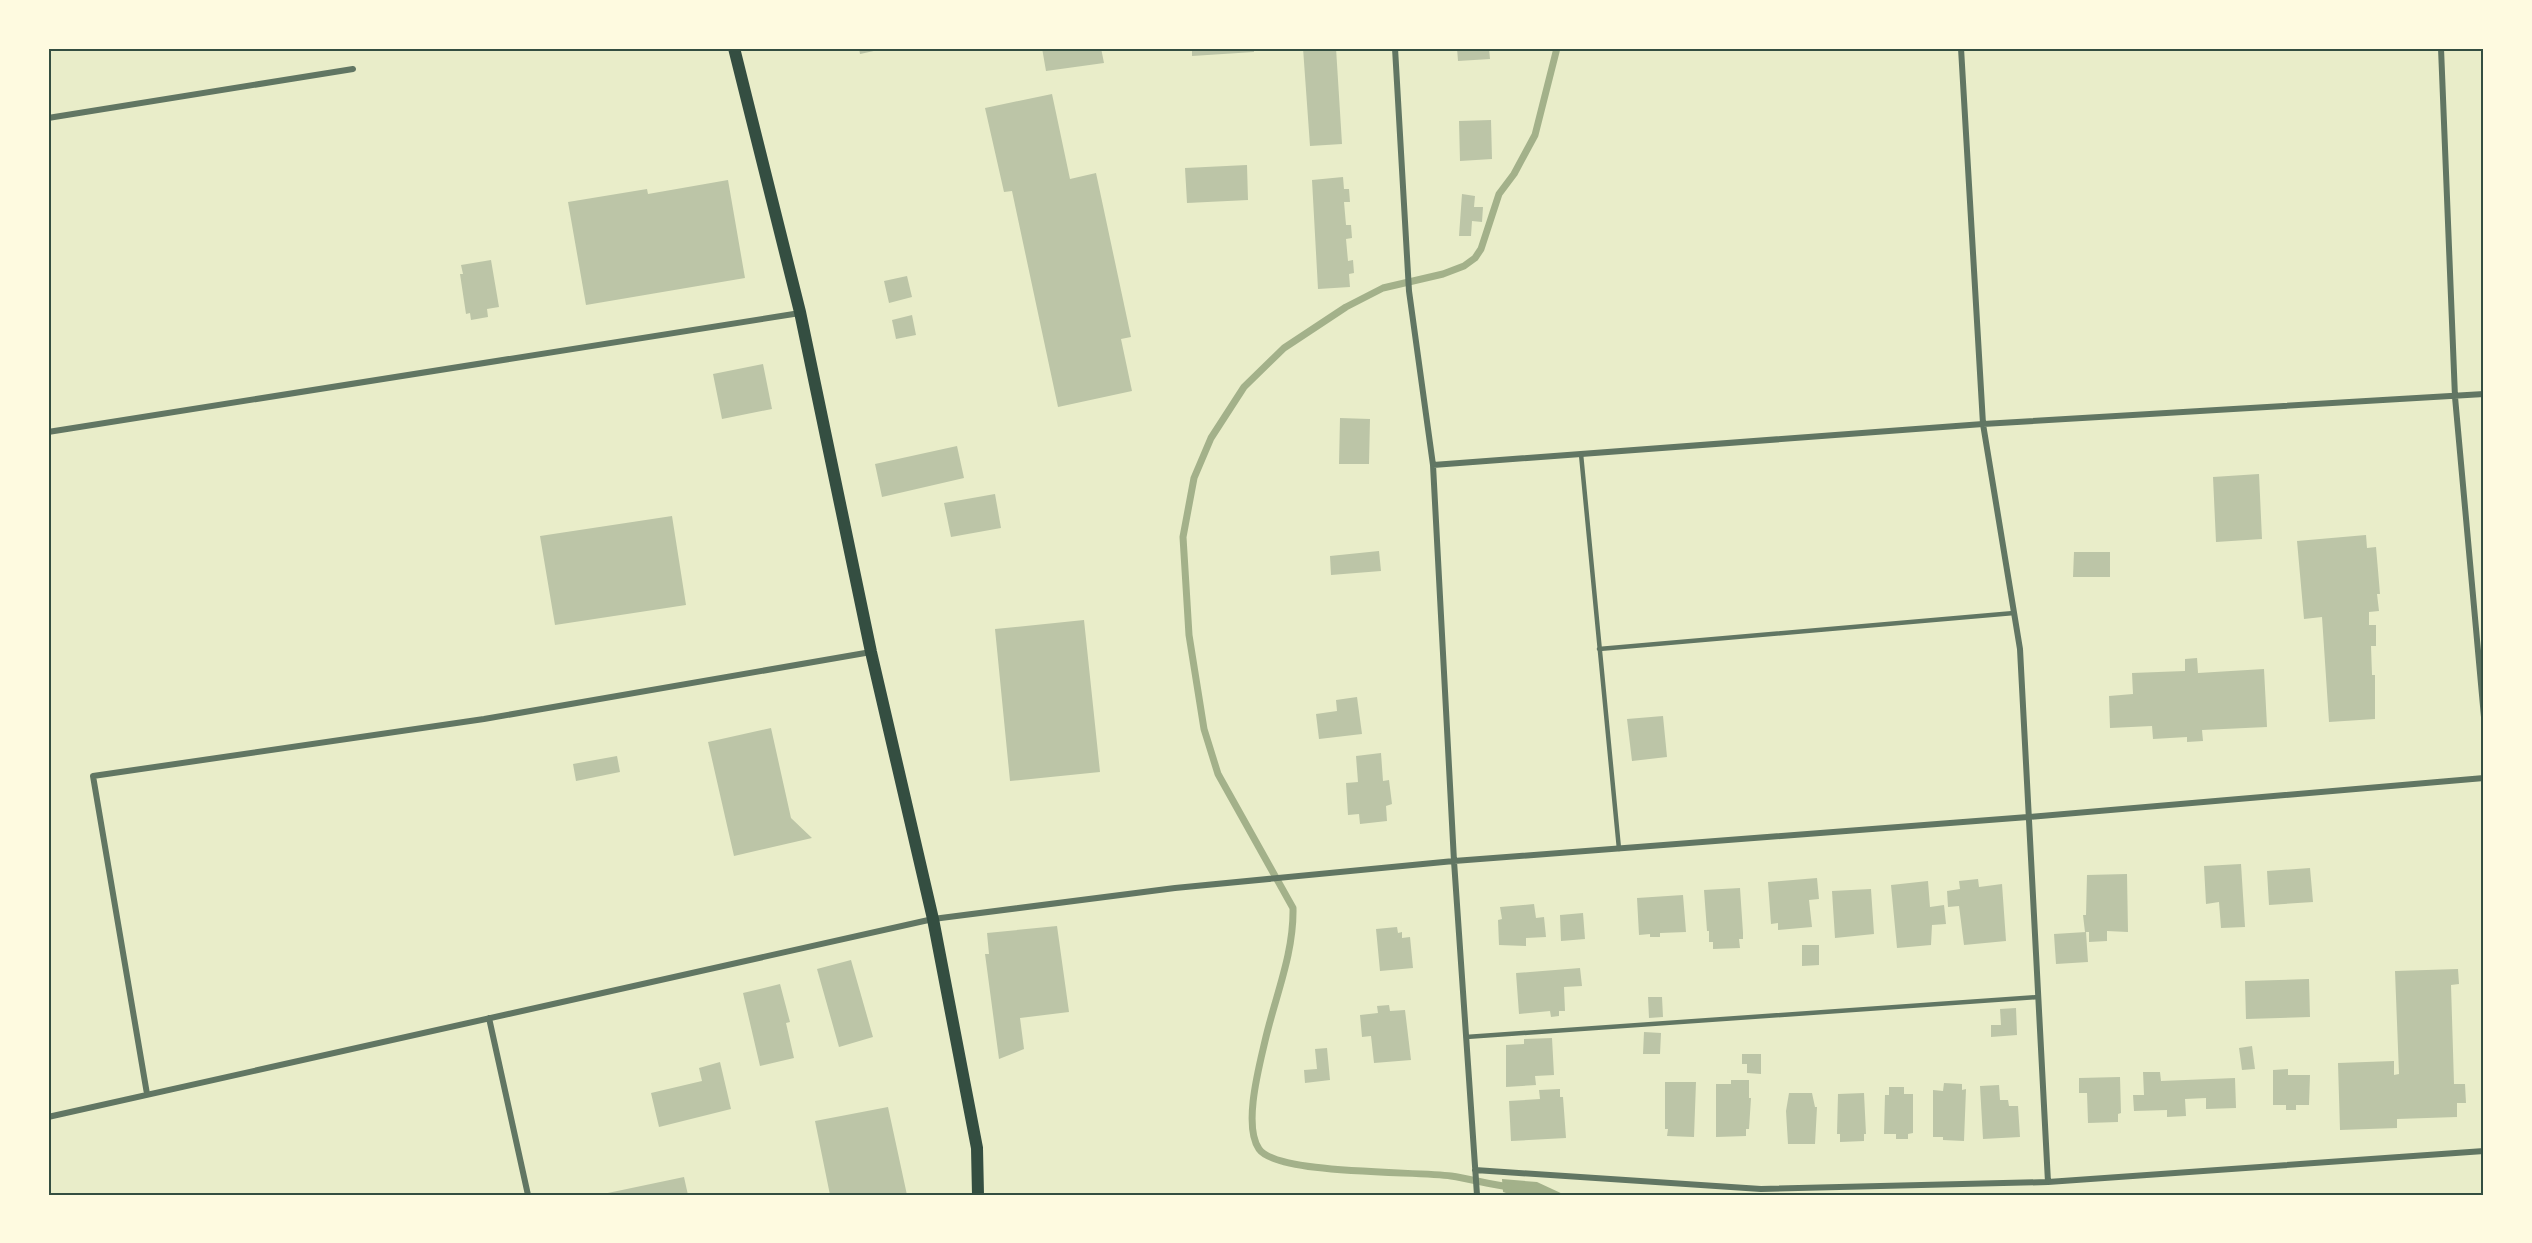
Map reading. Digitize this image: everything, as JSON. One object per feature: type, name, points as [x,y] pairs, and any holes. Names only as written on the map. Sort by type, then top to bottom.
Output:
[{"type":"main road","points":[[734,48],[800,312],[871,652],[933,919],[977,1149],[978,1195]]},
{"type":"street","points":[[1395,48],[1409,291],[1433,465],[1454,861],[1477,1195]]},
{"type":"street","points":[[1961,48],[1983,424],[2020,649],[2048,1182]]},
{"type":"street","points":[[2441,48],[2455,397],[2484,717]]},
{"type":"street","points":[[48,118],[353,69]]},
{"type":"street","points":[[48,432],[800,312]]},
{"type":"street","points":[[1433,465],[1983,424],[2484,394]]},
{"type":"street","points":[[147,1094],[93,776],[484,719],[871,652]]},
{"type":"street","points":[[48,1117],[933,919],[1175,888],[1454,861],[2028,817],[2484,778]]},
{"type":"street","points":[[489,1018],[528,1195]]},
{"type":"street","points":[[1475,1170],[1761,1189],[2048,1182],[2484,1151]]},
{"type":"lane","points":[[1581,454],[1619,849]]},
{"type":"lane","points":[[1599,648],[2014,613]]},
{"type":"lane","points":[[1466,1037],[2038,997]]},
{"type":"shaded area","points":[[1502,1179],[1537,1182],[1565,1195],[1512,1195],[1503,1192]]},
{"type":"building","points":[[859,48],[883,48],[883,49],[860,54]]},
{"type":"building","points":[[1042,48],[1101,48],[1104,63],[1046,71]]},
{"type":"building","points":[[1192,48],[1254,48],[1254,52],[1192,56]]},
{"type":"building","points":[[1303,48],[1336,48],[1342,144],[1310,146]]},
{"type":"building","points":[[1457,48],[1489,48],[1490,59],[1458,61]]},
{"type":"building","points":[[1052,94],[1070,179],[1096,173],[1131,337],[1121,339],[1132,391],[1058,407],[1012,191],[1004,192],[985,108]]},
{"type":"building","points":[[1491,120],[1492,159],[1460,161],[1459,121]]},
{"type":"building","points":[[1247,165],[1248,200],[1187,203],[1185,168]]},
{"type":"building","points":[[1343,177],[1344,189],[1349,189],[1350,202],[1344,202],[1346,225],[1351,225],[1352,238],[1346,239],[1348,261],[1353,260],[1354,273],[1349,274],[1350,287],[1318,289],[1312,180]]},
{"type":"building","points":[[728,180],[745,278],[586,305],[568,202],[647,189],[648,194]]},
{"type":"building","points":[[1462,194],[1475,196],[1474,207],[1483,207],[1482,222],[1472,221],[1471,236],[1459,236]]},
{"type":"building","points":[[491,260],[499,307],[487,309],[488,317],[471,320],[470,313],[466,314],[460,274],[463,274],[461,265]]},
{"type":"building","points":[[907,276],[912,297],[889,303],[884,281]]},
{"type":"building","points":[[912,315],[916,335],[896,339],[892,320]]},
{"type":"building","points":[[763,364],[772,409],[722,419],[713,374]]},
{"type":"building","points":[[1340,418],[1370,419],[1369,464],[1339,464]]},
{"type":"building","points":[[957,446],[964,478],[882,497],[875,464]]},
{"type":"building","points":[[2259,474],[2262,539],[2216,542],[2213,477]]},
{"type":"building","points":[[995,494],[1001,528],[951,537],[944,503]]},
{"type":"building","points":[[672,516],[686,605],[555,625],[540,536]]},
{"type":"building","points":[[2366,535],[2367,548],[2376,547],[2380,594],[2377,594],[2379,611],[2369,612],[2369,625],[2376,625],[2376,646],[2371,646],[2372,675],[2375,675],[2375,719],[2329,722],[2322,617],[2304,619],[2297,541]]},
{"type":"building","points":[[1379,551],[1381,571],[1331,575],[1330,556]]},
{"type":"building","points":[[2074,552],[2110,552],[2110,577],[2073,577]]},
{"type":"building","points":[[1084,620],[1100,772],[1010,781],[995,629]]},
{"type":"building","points":[[2197,658],[2198,673],[2264,669],[2267,727],[2202,730],[2203,741],[2187,742],[2187,737],[2153,739],[2152,726],[2110,728],[2109,696],[2133,694],[2132,673],[2185,671],[2185,659]]},
{"type":"building","points":[[1357,697],[1362,734],[1319,739],[1316,714],[1337,711],[1336,700]]},
{"type":"building","points":[[1663,716],[1667,757],[1632,761],[1627,719]]},
{"type":"building","points":[[771,728],[791,818],[812,838],[734,856],[708,742]]},
{"type":"building","points":[[1381,753],[1383,781],[1389,780],[1392,804],[1386,806],[1387,821],[1360,824],[1359,814],[1348,815],[1346,783],[1358,782],[1356,756]]},
{"type":"building","points":[[617,756],[620,772],[576,781],[573,764]]},
{"type":"building","points":[[2241,864],[2245,927],[2221,928],[2219,902],[2206,904],[2204,866]]},
{"type":"building","points":[[2310,868],[2313,902],[2269,905],[2267,871]]},
{"type":"building","points":[[2127,874],[2128,932],[2107,931],[2107,941],[2089,942],[2089,932],[2085,932],[2083,915],[2086,915],[2087,875]]},
{"type":"building","points":[[1817,878],[1819,899],[1809,900],[1812,927],[1778,930],[1778,923],[1771,924],[1768,882]]},
{"type":"building","points":[[1978,879],[1979,887],[2002,884],[2006,941],[1964,945],[1959,906],[1948,907],[1947,891],[1960,889],[1959,881]]},
{"type":"building","points":[[1928,881],[1930,907],[1944,905],[1946,924],[1932,925],[1931,945],[1897,948],[1891,885]]},
{"type":"building","points":[[1740,888],[1743,939],[1739,939],[1740,948],[1713,949],[1713,942],[1709,942],[1709,931],[1707,931],[1704,890]]},
{"type":"building","points":[[1871,889],[1874,934],[1835,938],[1832,891]]},
{"type":"building","points":[[1683,895],[1686,932],[1660,933],[1660,937],[1650,937],[1650,934],[1639,935],[1637,898]]},
{"type":"building","points":[[1534,904],[1536,918],[1544,917],[1546,937],[1526,938],[1526,946],[1499,945],[1498,920],[1502,919],[1500,907]]},
{"type":"building","points":[[1583,913],[1585,939],[1561,941],[1560,915]]},
{"type":"building","points":[[1057,926],[1069,1012],[1020,1018],[1024,1049],[999,1059],[985,954],[989,954],[987,933]]},
{"type":"building","points":[[1397,927],[1398,933],[1402,932],[1402,938],[1410,937],[1413,968],[1380,971],[1376,929]]},
{"type":"building","points":[[2086,932],[2088,962],[2056,964],[2054,934]]},
{"type":"building","points":[[1802,945],[1819,945],[1819,965],[1802,966]]},
{"type":"building","points":[[851,960],[873,1037],[839,1047],[817,969]]},
{"type":"building","points":[[1580,968],[1582,986],[1564,987],[1565,1011],[1559,1011],[1559,1016],[1551,1017],[1550,1011],[1519,1014],[1516,973]]},
{"type":"building","points":[[2458,969],[2459,984],[2451,985],[2454,1084],[2465,1084],[2466,1103],[2457,1103],[2457,1117],[2397,1119],[2397,1128],[2340,1130],[2338,1063],[2394,1061],[2394,1075],[2399,1074],[2395,971]]},
{"type":"building","points":[[2309,979],[2310,1017],[2246,1019],[2245,981]]},
{"type":"building","points":[[780,984],[790,1022],[786,1023],[794,1058],[760,1066],[743,993]]},
{"type":"building","points":[[1648,997],[1662,997],[1663,1017],[1649,1018]]},
{"type":"building","points":[[1389,1005],[1390,1011],[1405,1010],[1411,1060],[1374,1063],[1371,1036],[1362,1037],[1360,1015],[1378,1013],[1377,1006]]},
{"type":"building","points":[[2016,1008],[2017,1035],[1991,1037],[1991,1025],[2001,1025],[2000,1009]]},
{"type":"building","points":[[1644,1032],[1661,1033],[1660,1054],[1643,1054]]},
{"type":"building","points":[[1552,1038],[1554,1075],[1535,1076],[1536,1085],[1506,1087],[1506,1045],[1524,1044],[1524,1039]]},
{"type":"building","points":[[2252,1046],[2255,1069],[2242,1070],[2239,1048]]},
{"type":"building","points":[[1327,1048],[1330,1080],[1305,1083],[1304,1070],[1317,1069],[1315,1049]]},
{"type":"building","points":[[1742,1054],[1761,1054],[1761,1074],[1747,1073],[1747,1064],[1742,1064]]},
{"type":"building","points":[[720,1062],[731,1109],[659,1127],[651,1093],[702,1081],[699,1068]]},
{"type":"building","points":[[2288,1069],[2288,1075],[2310,1075],[2309,1105],[2296,1105],[2296,1110],[2286,1110],[2286,1105],[2273,1105],[2273,1070]]},
{"type":"building","points":[[2143,1072],[2160,1072],[2161,1081],[2235,1078],[2236,1108],[2206,1109],[2206,1098],[2185,1099],[2186,1116],[2167,1117],[2167,1110],[2134,1111],[2133,1095],[2144,1095]]},
{"type":"building","points":[[2120,1077],[2121,1113],[2118,1114],[2118,1122],[2088,1123],[2087,1093],[2079,1093],[2079,1078]]},
{"type":"building","points":[[1731,1080],[1749,1080],[1749,1098],[1751,1098],[1749,1129],[1746,1129],[1746,1136],[1716,1137],[1716,1084],[1731,1084]]},
{"type":"building","points":[[1665,1082],[1696,1082],[1694,1137],[1667,1136]]},
{"type":"building","points":[[1944,1083],[1962,1084],[1962,1090],[1966,1089],[1964,1141],[1933,1137],[1933,1090],[1943,1091]]},
{"type":"building","points":[[1999,1085],[2000,1100],[2008,1100],[2009,1106],[2018,1106],[2020,1137],[1983,1139],[1980,1086]]},
{"type":"building","points":[[1889,1087],[1904,1087],[1904,1094],[1913,1094],[1913,1133],[1908,1134],[1908,1139],[1896,1139],[1896,1134],[1884,1134],[1885,1095],[1889,1095]]},
{"type":"building","points":[[1560,1089],[1560,1097],[1563,1097],[1566,1138],[1511,1141],[1509,1101],[1540,1099],[1539,1090]]},
{"type":"building","points":[[1789,1093],[1812,1093],[1815,1107],[1817,1107],[1815,1144],[1788,1144],[1786,1111]]},
{"type":"building","points":[[1864,1093],[1866,1134],[1864,1134],[1864,1141],[1840,1142],[1840,1134],[1837,1134],[1838,1094]]},
{"type":"building","points":[[888,1107],[907,1195],[830,1195],[815,1121]]},
{"type":"building","points":[[684,1177],[688,1195],[603,1195],[603,1194]]},
{"type":"waterway","points":[[1509,1187],[1433,1174],[1318,1168],[1271,1157],[1259,1149],[1254,1139],[1252,1126],[1254,1096],[1265,1041],[1287,959],[1293,908],[1218,774],[1204,729],[1189,635],[1183,537],[1194,478],[1211,438],[1244,387],[1284,348],[1346,307],[1383,288],[1443,274],[1464,266],[1475,258],[1481,249],[1499,194],[1514,174],[1535,135],[1557,48]]}]
